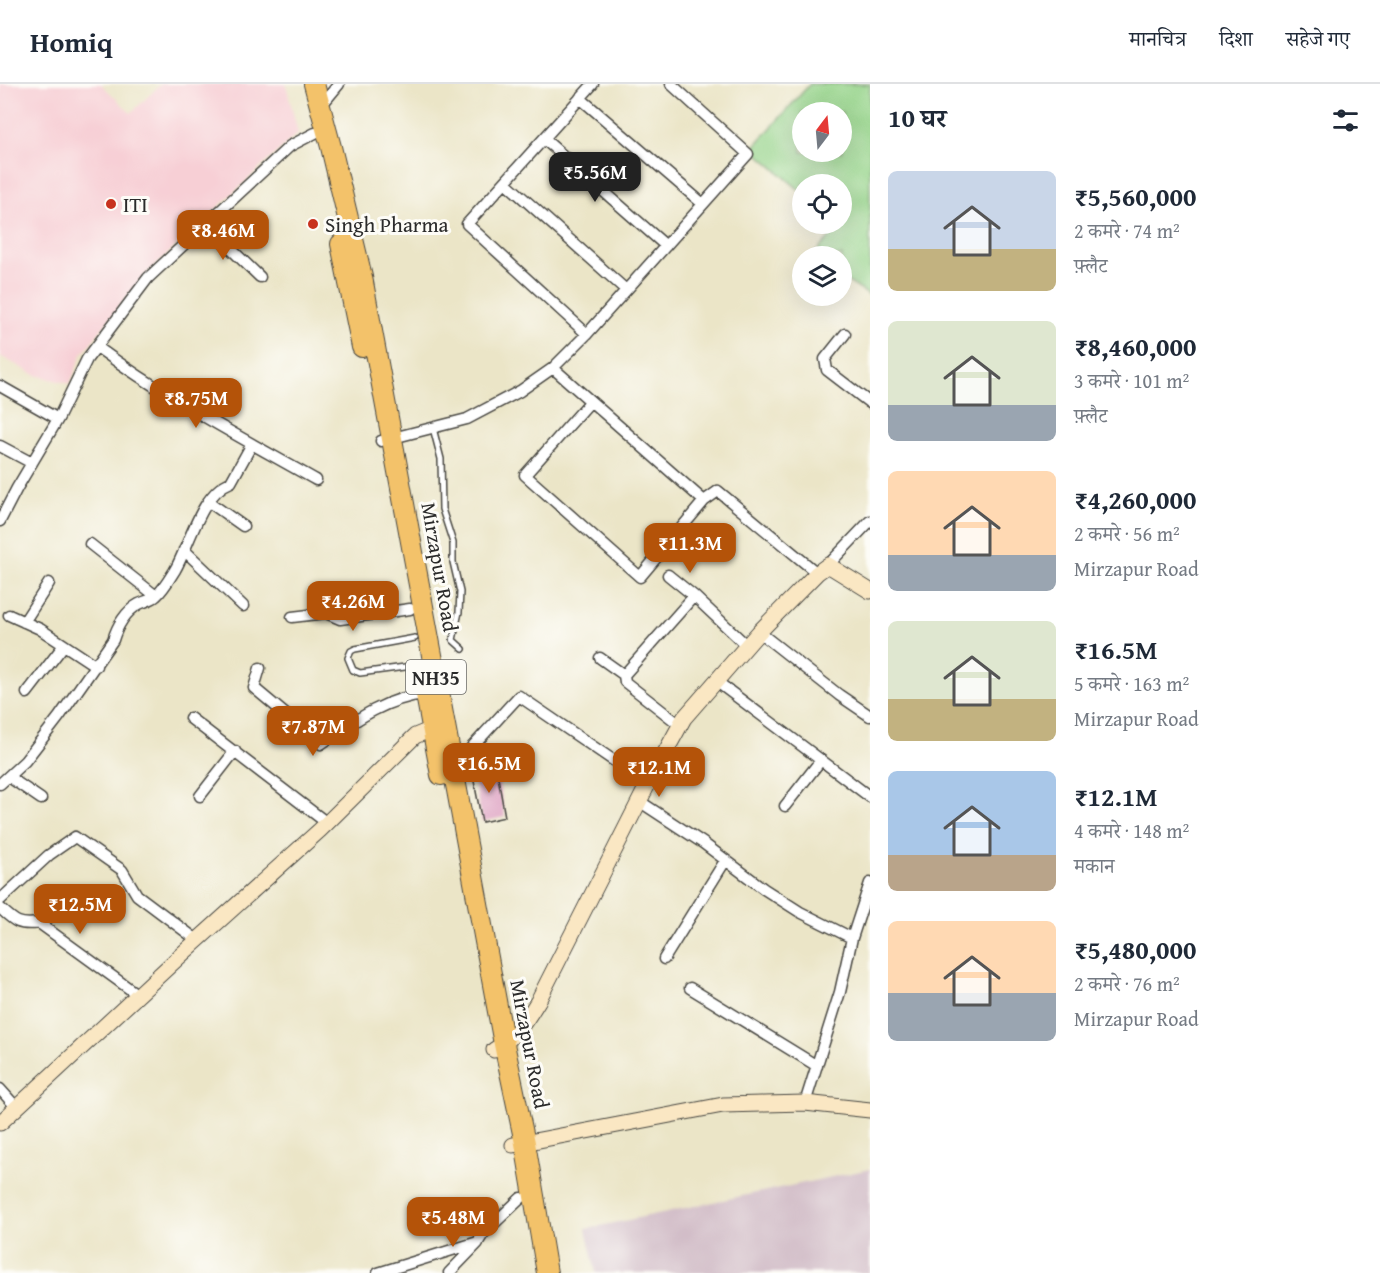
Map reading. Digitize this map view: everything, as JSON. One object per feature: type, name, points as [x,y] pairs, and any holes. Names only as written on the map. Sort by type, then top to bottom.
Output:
[{"type":"highway","name":"Mirzapur Road","points":[[300,84],[333,203],[387,439],[499,1047],[547,1273]]},
{"type":"highway","name":"Mirzapur Road","points":[[314,84],[362,278],[410,609],[432,729],[445,761]]},
{"type":"highway","name":"Mirzapur Road","points":[[519,1144],[521,1198],[534,1273]]},
{"type":"street","points":[[320,107],[339,84]]},
{"type":"street","points":[[587,334],[467,224],[593,84]]},
{"type":"street","points":[[387,439],[467,419],[496,405],[553,368],[587,334],[748,154],[671,84]]},
{"type":"street","points":[[580,98],[703,204]]},
{"type":"street","points":[[0,521],[58,419],[87,359],[148,278],[290,146],[315,133]]},
{"type":"street","points":[[544,139],[666,246]]},
{"type":"street","points":[[505,182],[626,290]]},
{"type":"street","points":[[206,225],[260,277]]},
{"type":"street","points":[[845,334],[825,359],[827,370],[870,403]]},
{"type":"street","points":[[97,347],[125,368],[193,411],[316,480]]},
{"type":"street","points":[[553,368],[704,501]]},
{"type":"street","points":[[0,386],[58,419]]},
{"type":"street","points":[[590,402],[525,475],[640,577],[704,501],[718,491],[823,569],[870,591]]},
{"type":"street","points":[[41,799],[4,781],[32,752],[96,666],[126,615],[138,604],[156,596],[176,568],[200,515],[221,486],[231,482],[252,444]]},
{"type":"street","points":[[0,446],[32,463]]},
{"type":"street","points":[[209,502],[243,526]]},
{"type":"street","points":[[499,1047],[522,1028],[538,1000],[680,725],[759,632],[870,521]]},
{"type":"street","points":[[90,544],[156,596]]},
{"type":"street","points":[[184,550],[243,606]]},
{"type":"street","points":[[668,575],[747,646]]},
{"type":"street","points":[[24,622],[49,583]]},
{"type":"street","points":[[624,675],[694,596]]},
{"type":"street","points":[[292,617],[326,613],[340,619],[410,609]]},
{"type":"street","points":[[9,615],[40,629],[96,666]]},
{"type":"street","points":[[759,632],[839,695],[870,716]]},
{"type":"street","points":[[27,693],[64,645]]},
{"type":"street","points":[[600,658],[624,675],[625,682],[680,725]]},
{"type":"street","points":[[260,668],[254,688],[321,744],[367,713],[406,696],[425,694]]},
{"type":"street","points":[[716,681],[870,797]]},
{"type":"street","points":[[445,761],[462,758],[519,696],[648,784]]},
{"type":"street","points":[[190,718],[327,823]]},
{"type":"street","points":[[0,1124],[197,940],[327,823],[415,736],[432,729]]},
{"type":"street","points":[[200,796],[235,751]]},
{"type":"street","points":[[785,806],[821,760]]},
{"type":"street","points":[[639,801],[800,912],[852,938]]},
{"type":"street","points":[[0,900],[50,855],[75,837],[122,870],[137,894],[197,940]]},
{"type":"street","points":[[664,959],[725,861]]},
{"type":"street","points":[[805,1103],[840,992],[852,938],[870,883]]},
{"type":"street","points":[[0,908],[15,922],[26,925],[39,923],[138,995]]},
{"type":"street","points":[[690,988],[817,1066]]},
{"type":"street","points":[[0,1089],[17,1108]]},
{"type":"street","points":[[519,1144],[723,1105],[805,1103],[870,1110]]},
{"type":"street","points":[[450,1273],[483,1234],[521,1198]]},
{"type":"street","points":[[378,1273],[478,1242]]},
{"type":"lane","points":[[433,428],[441,459],[442,509],[453,543],[453,562],[460,592],[459,612],[453,640],[463,649]]},
{"type":"lane","points":[[416,638],[355,649],[349,654],[349,662],[353,670],[364,674],[420,665]]},
{"type":"shaded area","name":"ITI","points":[[0,84],[101,84],[131,113],[161,84],[286,84],[298,133],[146,274],[82,354],[70,384],[35,375],[0,356]]},
{"type":"shaded area","points":[[870,1169],[870,1273],[596,1273],[586,1229]]},
{"type":"green space","points":[[810,84],[870,84],[870,296],[852,284],[852,246],[822,246],[832,234],[852,234],[852,174],[792,174],[792,183],[752,149],[792,104],[792,162],[852,162],[852,102],[794,102]]},
{"type":"building","points":[[496,766],[505,817],[482,822],[472,771]]},
{"type":"place","name":"ITI","points":[[111,204]]},
{"type":"place","name":"Singh Pharma","points":[[313,224]]}]
